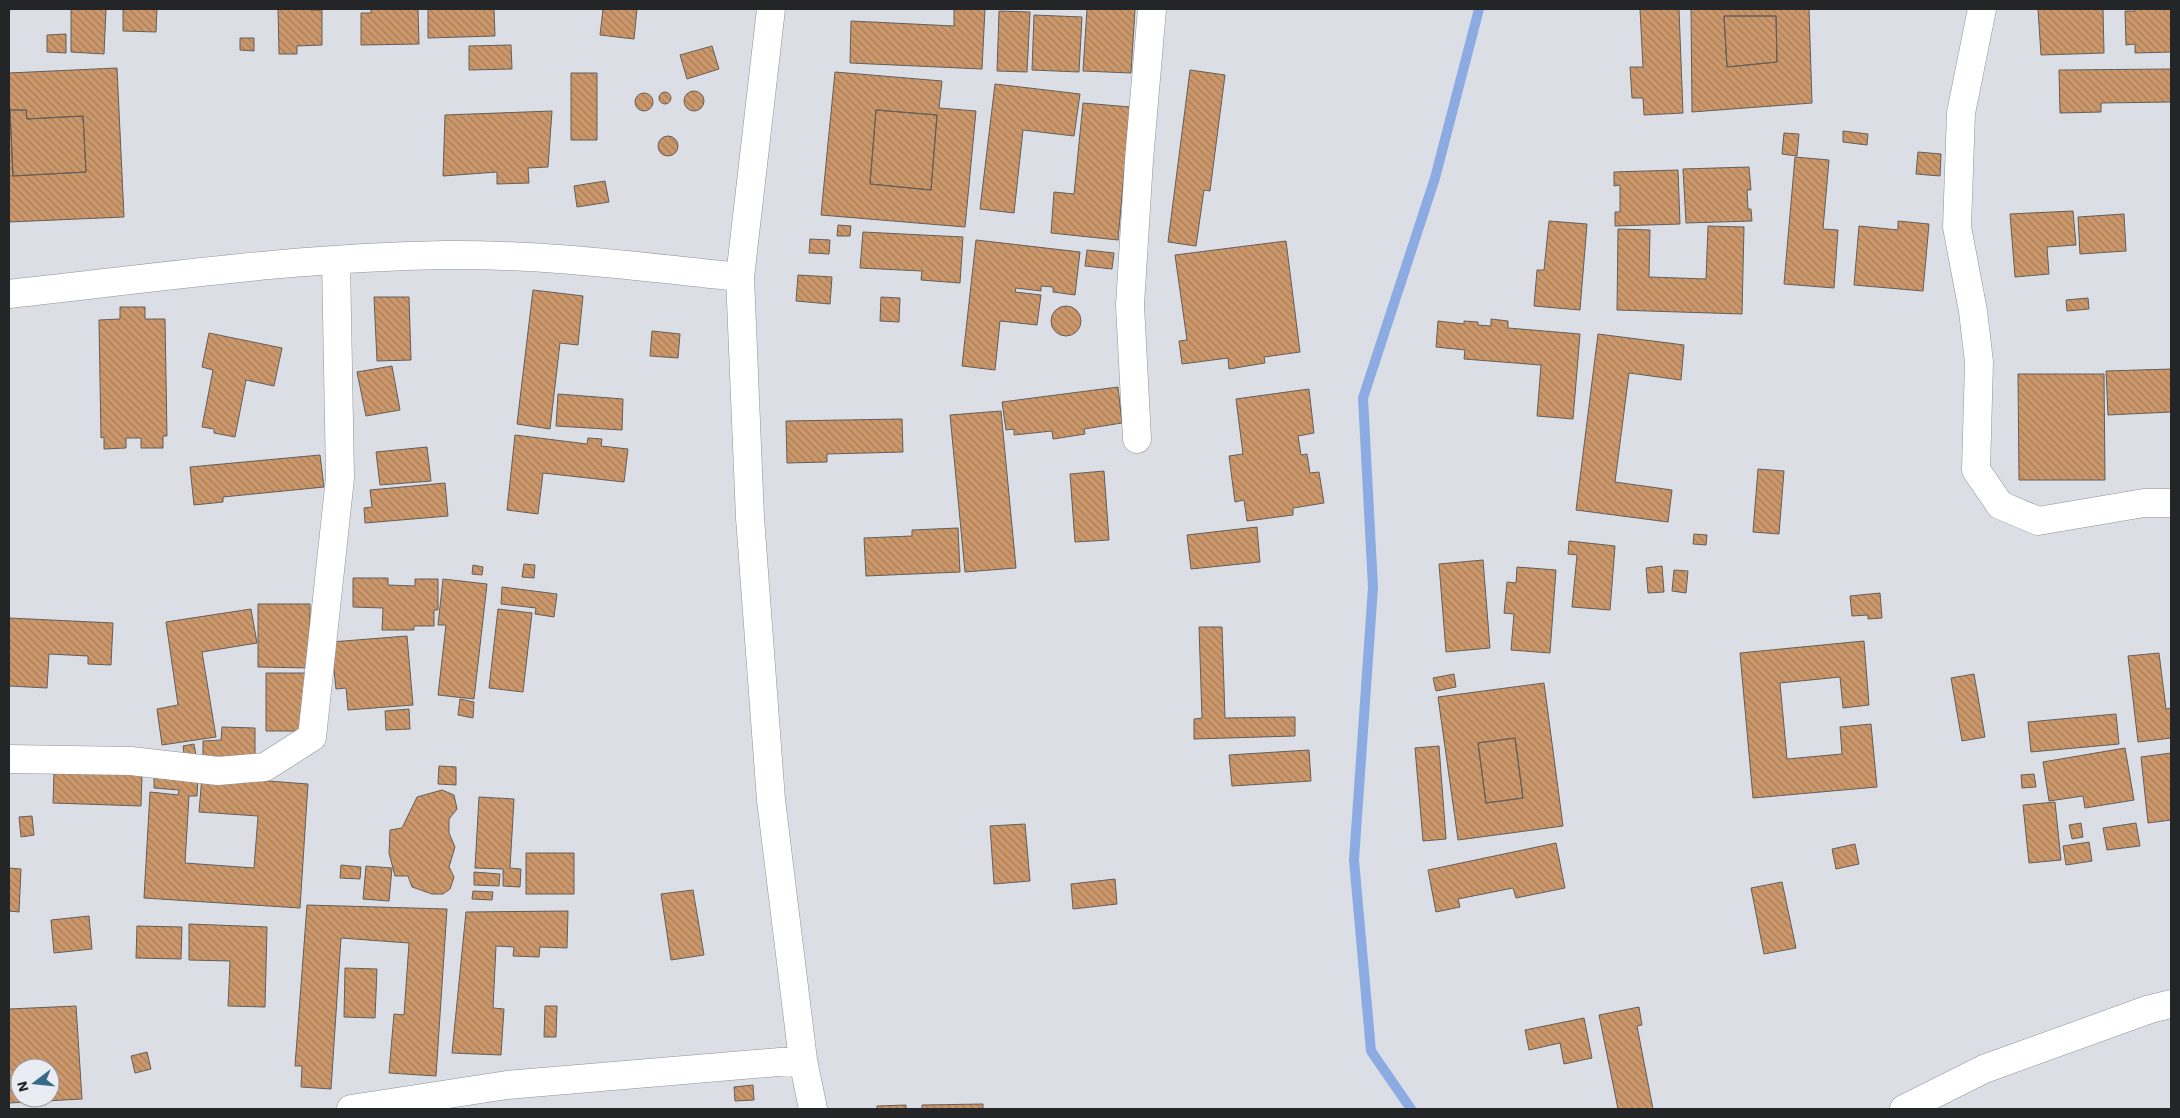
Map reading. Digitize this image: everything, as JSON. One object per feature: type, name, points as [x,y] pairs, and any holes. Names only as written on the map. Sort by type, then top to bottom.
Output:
[{"type":"street","points":[[772,9],[740,277],[750,518],[771,800],[803,1060],[813,1109]]},
{"type":"street","points":[[1137,439],[1130,305],[1139,160],[1152,9]]},
{"type":"street","points":[[1982,9],[1961,113],[1957,228],[1973,311],[1978,362],[1976,470],[2000,505],[2038,521],[2144,503],[2171,503]]},
{"type":"street","points":[[9,294],[336,260],[446,255],[555,258],[740,277]]},
{"type":"street","points":[[9,759],[131,761],[218,771],[265,767],[312,737],[340,478],[336,260]]},
{"type":"street","points":[[1904,1109],[1984,1069],[2171,1004]]},
{"type":"street","points":[[351,1109],[507,1085],[803,1060]]},
{"type":"building","points":[[71,9],[106,9],[104,54],[71,52]]},
{"type":"building","points":[[123,9],[157,9],[156,32],[123,31]]},
{"type":"building","points":[[278,9],[322,10],[322,45],[297,46],[297,54],[279,54]]},
{"type":"building","points":[[371,9],[418,9],[419,44],[361,45],[361,13],[371,13]]},
{"type":"building","points":[[428,9],[494,9],[495,36],[428,38]]},
{"type":"building","points":[[603,9],[637,9],[634,39],[600,35]]},
{"type":"building","points":[[954,9],[985,9],[982,69],[850,63],[851,21],[954,26]]},
{"type":"building","points":[[1087,9],[1135,9],[1131,73],[1083,71]]},
{"type":"building","points":[[1640,9],[1679,9],[1683,113],[1644,115],[1643,98],[1632,98],[1630,67],[1643,67]]},
{"type":"building","points":[[1691,9],[1809,9],[1812,103],[1692,112]],"holes":[[[1724,16],[1776,16],[1777,62],[1727,67]]]},
{"type":"building","points":[[2038,9],[2103,9],[2104,53],[2041,55]]},
{"type":"building","points":[[2135,9],[2171,9],[2171,52],[2135,53],[2135,44],[2126,45],[2125,11],[2135,11]]},
{"type":"building","points":[[999,11],[1030,12],[1027,72],[997,71]]},
{"type":"building","points":[[1034,15],[1082,17],[1079,72],[1032,70]]},
{"type":"building","points":[[1724,16],[1776,16],[1777,62],[1727,67]]},
{"type":"building","points":[[66,34],[66,53],[47,52],[47,35]]},
{"type":"building","points":[[240,38],[254,38],[254,51],[240,50]]},
{"type":"building","points":[[511,45],[512,69],[469,70],[469,46]]},
{"type":"building","points":[[712,46],[719,69],[687,79],[680,55]]},
{"type":"building","points":[[117,68],[124,217],[9,222],[9,73]],"holes":[[[10,110],[26,110],[27,119],[83,116],[86,172],[13,176]]]},
{"type":"building","points":[[2171,69],[2171,102],[2101,103],[2101,112],[2060,113],[2059,70]]},
{"type":"building","points":[[1190,70],[1225,75],[1210,191],[1204,190],[1196,246],[1168,242]]},
{"type":"building","points":[[835,72],[942,81],[939,108],[976,111],[965,227],[821,215]],"holes":[[[876,110],[937,115],[931,190],[870,184]]]},
{"type":"building","points":[[571,73],[597,73],[597,140],[571,140]]},
{"type":"building","points":[[995,84],[1080,94],[1074,136],[1023,130],[1014,213],[980,209]]},
{"type":"building","points":[[694,91],[701,94],[704,101],[701,108],[694,111],[687,108],[684,101],[687,94]]},
{"type":"building","points":[[663,92],[667,92],[671,98],[667,104],[663,104],[659,100],[659,96]]},
{"type":"building","points":[[644,93],[650,96],[653,102],[650,108],[644,111],[638,108],[635,102],[638,96]]},
{"type":"building","points":[[1083,103],[1130,107],[1118,240],[1051,233],[1054,192],[1074,194]]},
{"type":"building","points":[[10,110],[26,110],[27,119],[83,116],[86,172],[13,176]]},
{"type":"building","points":[[876,110],[937,115],[931,190],[870,184]]},
{"type":"building","points":[[552,111],[548,167],[528,168],[529,183],[497,184],[497,172],[443,176],[445,115]]},
{"type":"building","points":[[1843,131],[1868,134],[1867,145],[1843,142]]},
{"type":"building","points":[[1784,133],[1799,134],[1797,156],[1782,154]]},
{"type":"building","points":[[668,136],[675,139],[678,146],[675,153],[668,156],[661,153],[658,146],[661,139]]},
{"type":"building","points":[[1918,152],[1941,154],[1940,176],[1916,174]]},
{"type":"building","points":[[1795,157],[1829,160],[1823,229],[1838,230],[1834,288],[1784,284]]},
{"type":"building","points":[[1749,167],[1751,190],[1747,190],[1748,209],[1751,209],[1752,221],[1686,223],[1683,169]]},
{"type":"building","points":[[1678,170],[1680,224],[1615,226],[1615,212],[1620,212],[1620,185],[1614,186],[1614,172]]},
{"type":"building","points":[[605,181],[609,202],[577,207],[574,186]]},
{"type":"building","points":[[2073,211],[2076,245],[2047,247],[2049,274],[2015,277],[2010,214]]},
{"type":"building","points":[[2124,214],[2126,251],[2080,254],[2078,217]]},
{"type":"building","points":[[1549,221],[1587,224],[1580,310],[1534,306],[1537,270],[1544,270]]},
{"type":"building","points":[[1898,221],[1929,224],[1923,291],[1854,285],[1859,226],[1898,230]]},
{"type":"building","points":[[838,225],[851,226],[850,236],[837,236]]},
{"type":"building","points":[[1708,226],[1744,227],[1742,314],[1617,310],[1618,229],[1650,230],[1649,277],[1706,279]]},
{"type":"building","points":[[863,232],[963,237],[960,283],[921,280],[922,271],[860,268]]},
{"type":"building","points":[[810,239],[830,240],[829,254],[809,253]]},
{"type":"building","points":[[976,240],[1080,252],[1075,295],[1053,292],[1053,287],[1041,286],[1041,291],[1016,288],[1015,292],[1041,295],[1037,325],[1000,321],[995,370],[962,366]]},
{"type":"building","points":[[1286,241],[1300,352],[1264,357],[1265,363],[1229,369],[1228,358],[1182,364],[1179,341],[1187,340],[1175,255]]},
{"type":"building","points":[[1087,250],[1114,253],[1112,269],[1085,266]]},
{"type":"building","points":[[798,275],[832,277],[830,304],[796,301]]},
{"type":"building","points":[[533,290],[583,296],[578,345],[560,343],[550,429],[517,424]]},
{"type":"building","points":[[374,297],[409,297],[411,360],[377,361]]},
{"type":"building","points":[[881,297],[900,298],[899,322],[880,321]]},
{"type":"building","points":[[2088,298],[2089,309],[2067,311],[2066,300]]},
{"type":"building","points":[[1066,306],[1077,310],[1081,321],[1077,332],[1066,336],[1055,332],[1051,321],[1055,310]]},
{"type":"building","points":[[120,307],[145,307],[145,319],[165,319],[167,436],[163,436],[163,448],[141,448],[141,438],[126,438],[126,448],[104,449],[104,437],[101,438],[99,320],[120,319]]},
{"type":"building","points":[[1491,319],[1508,321],[1508,328],[1580,334],[1573,419],[1537,416],[1541,365],[1464,359],[1465,350],[1436,347],[1438,321],[1464,324],[1464,321],[1478,322],[1478,325],[1491,326]]},
{"type":"building","points":[[652,331],[680,334],[678,358],[650,356]]},
{"type":"building","points":[[209,333],[282,348],[274,386],[246,380],[235,437],[214,433],[214,429],[202,427],[213,370],[202,367]]},
{"type":"building","points":[[1598,334],[1684,345],[1681,380],[1629,373],[1615,482],[1672,490],[1668,522],[1576,510]]},
{"type":"building","points":[[392,366],[400,410],[366,416],[357,372]]},
{"type":"building","points":[[2171,369],[2171,412],[2108,415],[2106,371]]},
{"type":"building","points":[[2018,374],[2104,374],[2105,480],[2019,480]]},
{"type":"building","points":[[1118,387],[1122,423],[1084,429],[1085,434],[1053,439],[1052,431],[1014,435],[1014,429],[1006,430],[1002,402]]},
{"type":"building","points":[[1309,389],[1314,433],[1298,436],[1301,455],[1307,454],[1310,473],[1319,472],[1324,503],[1293,508],[1293,515],[1247,521],[1244,500],[1235,502],[1229,456],[1243,454],[1236,399]]},
{"type":"building","points":[[558,394],[623,399],[622,430],[556,426]]},
{"type":"building","points":[[1001,411],[1016,568],[965,572],[950,415]]},
{"type":"building","points":[[902,419],[903,452],[827,454],[827,462],[787,463],[786,421]]},
{"type":"building","points":[[515,435],[587,444],[588,438],[602,439],[601,446],[628,449],[624,482],[543,473],[538,514],[507,510]]},
{"type":"building","points":[[427,447],[431,481],[380,485],[376,452]]},
{"type":"building","points":[[320,455],[324,487],[223,497],[223,502],[194,505],[190,467]]},
{"type":"building","points":[[1758,469],[1784,471],[1779,534],[1753,532]]},
{"type":"building","points":[[1104,471],[1109,540],[1075,542],[1070,474]]},
{"type":"building","points":[[445,483],[448,516],[365,523],[364,508],[372,507],[370,490]]},
{"type":"building","points":[[1257,527],[1260,562],[1191,569],[1187,535]]},
{"type":"building","points":[[958,528],[960,572],[866,576],[864,538],[912,536],[912,530]]},
{"type":"building","points":[[1694,534],[1707,535],[1706,545],[1693,544]]},
{"type":"building","points":[[1569,541],[1615,546],[1610,610],[1572,607],[1577,555],[1568,554]]},
{"type":"building","points":[[1483,560],[1490,648],[1446,652],[1439,564]]},
{"type":"building","points":[[524,564],[535,565],[534,578],[522,577]]},
{"type":"building","points":[[473,565],[483,567],[482,575],[472,574]]},
{"type":"building","points":[[1662,566],[1664,592],[1648,593],[1646,568]]},
{"type":"building","points":[[1517,567],[1556,570],[1550,653],[1511,650],[1514,614],[1504,613],[1507,582],[1516,583]]},
{"type":"building","points":[[1674,570],[1688,571],[1686,593],[1672,591]]},
{"type":"building","points":[[353,578],[388,578],[388,585],[415,586],[415,579],[438,579],[438,610],[434,610],[434,626],[414,626],[414,630],[382,630],[383,608],[353,607]]},
{"type":"building","points":[[443,579],[487,584],[474,699],[438,695],[446,625],[438,625]]},
{"type":"building","points":[[502,587],[557,594],[554,617],[535,614],[536,608],[501,604]]},
{"type":"building","points":[[1880,593],[1882,618],[1868,619],[1868,615],[1852,616],[1850,596]]},
{"type":"building","points":[[258,604],[310,604],[310,668],[258,667]]},
{"type":"building","points":[[251,609],[257,643],[202,652],[216,737],[162,745],[157,709],[178,705],[166,622]]},
{"type":"building","points":[[498,609],[532,613],[523,692],[489,688]]},
{"type":"building","points":[[9,618],[113,623],[111,665],[88,664],[88,656],[49,654],[47,688],[9,686]]},
{"type":"building","points":[[1199,627],[1222,627],[1225,718],[1295,717],[1295,736],[1194,739],[1194,719],[1202,718]]},
{"type":"building","points":[[407,636],[413,705],[348,710],[346,688],[336,689],[331,642]]},
{"type":"building","points":[[1864,641],[1869,705],[1843,708],[1840,677],[1780,683],[1787,759],[1842,754],[1840,727],[1871,724],[1877,787],[1753,798],[1740,653]]},
{"type":"building","points":[[2159,653],[2166,709],[2171,708],[2171,738],[2138,742],[2128,656]]},
{"type":"building","points":[[266,673],[309,673],[309,731],[266,731]]},
{"type":"building","points":[[1454,674],[1456,687],[1436,691],[1433,678]]},
{"type":"building","points":[[1974,674],[1985,737],[1962,741],[1951,678]]},
{"type":"building","points":[[1544,683],[1563,826],[1458,840],[1438,697]],"holes":[[[1515,738],[1523,798],[1486,803],[1478,743]]]},
{"type":"building","points":[[460,699],[474,702],[473,718],[458,715]]},
{"type":"building","points":[[409,709],[410,729],[386,730],[385,711]]},
{"type":"building","points":[[2116,714],[2119,744],[2031,752],[2028,722]]},
{"type":"building","points":[[222,727],[255,728],[255,765],[203,764],[203,741],[221,740]]},
{"type":"building","points":[[1515,738],[1523,798],[1486,803],[1478,743]]},
{"type":"building","points":[[194,744],[197,761],[185,762],[183,746]]},
{"type":"building","points":[[1439,746],[1446,839],[1423,841],[1415,748]]},
{"type":"building","points":[[2125,748],[2134,800],[2085,808],[2083,796],[2049,801],[2043,762]]},
{"type":"building","points":[[1309,750],[1311,781],[1232,786],[1229,755]]},
{"type":"building","points":[[2171,753],[2171,820],[2148,823],[2141,757]]},
{"type":"building","points":[[439,766],[456,767],[456,785],[438,784]]},
{"type":"building","points":[[54,771],[142,775],[141,806],[53,803]]},
{"type":"building","points":[[2034,774],[2036,787],[2022,788],[2021,775]]},
{"type":"building","points":[[154,775],[198,778],[197,796],[189,796],[185,863],[254,868],[258,816],[199,812],[202,776],[308,784],[300,908],[144,898],[150,792],[178,795],[179,790],[154,788]]},
{"type":"building","points":[[442,790],[454,795],[457,809],[449,819],[449,833],[455,847],[449,867],[454,877],[450,889],[443,894],[432,894],[412,887],[408,876],[395,876],[389,853],[390,830],[402,828],[417,797]]},
{"type":"building","points":[[479,797],[514,799],[510,868],[521,869],[520,887],[503,886],[503,869],[475,868]]},
{"type":"building","points":[[2055,802],[2061,860],[2029,863],[2023,805]]},
{"type":"building","points":[[32,816],[34,835],[21,837],[19,817]]},
{"type":"building","points":[[2081,823],[2083,837],[2072,839],[2069,825]]},
{"type":"building","points":[[2136,823],[2140,846],[2107,850],[2103,828]]},
{"type":"building","points":[[1025,824],[1030,881],[994,884],[990,826]]},
{"type":"building","points":[[2089,842],[2092,861],[2066,865],[2063,846]]},
{"type":"building","points":[[1556,843],[1565,888],[1516,898],[1513,888],[1458,899],[1460,907],[1436,912],[1428,870]]},
{"type":"building","points":[[1855,844],[1859,864],[1836,869],[1832,849]]},
{"type":"building","points":[[526,853],[574,853],[574,894],[526,894]]},
{"type":"building","points":[[341,865],[361,867],[360,879],[340,878]]},
{"type":"building","points":[[366,866],[392,868],[389,901],[363,899]]},
{"type":"building","points":[[9,868],[21,869],[19,912],[9,911]]},
{"type":"building","points":[[474,872],[500,874],[499,886],[474,885]]},
{"type":"building","points":[[1115,879],[1117,904],[1073,909],[1071,884]]},
{"type":"building","points":[[1782,882],[1796,948],[1764,954],[1751,888]]},
{"type":"building","points":[[693,890],[704,955],[671,960],[661,894]]},
{"type":"building","points":[[473,891],[493,892],[492,900],[472,899]]},
{"type":"building","points":[[307,905],[447,909],[436,1076],[389,1073],[394,1014],[404,1015],[409,943],[341,938],[331,1089],[301,1087],[302,1066],[295,1066]]},
{"type":"building","points":[[568,911],[567,948],[540,947],[539,957],[513,956],[514,947],[496,946],[493,1008],[504,1009],[501,1055],[452,1053],[466,912]]},
{"type":"building","points":[[89,916],[92,949],[54,953],[51,920]]},
{"type":"building","points":[[189,924],[267,927],[265,1007],[228,1006],[230,961],[189,960]]},
{"type":"building","points":[[137,926],[182,927],[181,959],[136,958]]},
{"type":"building","points":[[345,968],[377,969],[375,1018],[344,1017]]},
{"type":"building","points":[[76,1006],[82,1099],[60,1100],[60,1058],[10,1058],[9,1103],[9,1009]]},
{"type":"building","points":[[545,1006],[557,1006],[556,1037],[544,1037]]},
{"type":"building","points":[[1639,1007],[1642,1025],[1637,1026],[1653,1109],[1618,1109],[1599,1015]]},
{"type":"building","points":[[1584,1018],[1592,1058],[1564,1064],[1560,1043],[1529,1050],[1525,1030]]},
{"type":"building","points":[[147,1052],[151,1069],[135,1073],[131,1056]]},
{"type":"building","points":[[753,1085],[754,1100],[735,1101],[734,1087]]},
{"type":"building","points":[[983,1104],[983,1109],[922,1109],[922,1105]]},
{"type":"building","points":[[906,1105],[906,1109],[877,1109],[877,1106]]},
{"type":"waterway","points":[[1411,1109],[1371,1051],[1354,860],[1373,587],[1363,398],[1435,178],[1479,9]]}]
